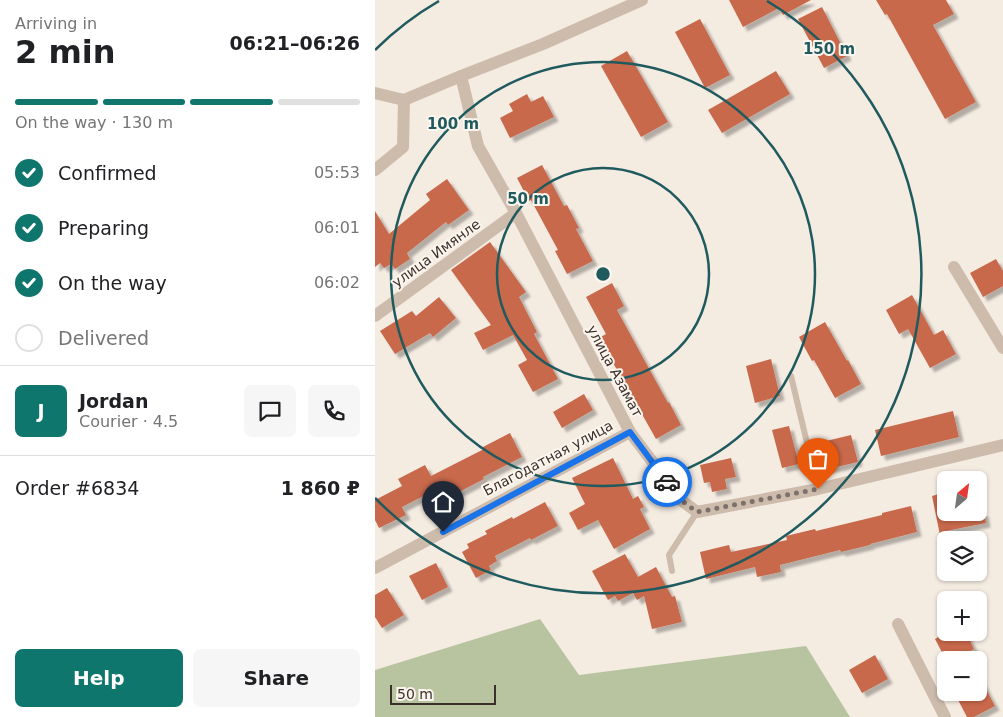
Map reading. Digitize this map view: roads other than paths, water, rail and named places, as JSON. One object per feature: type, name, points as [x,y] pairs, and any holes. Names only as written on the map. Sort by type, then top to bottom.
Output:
[{"type":"street","points":[[375,93],[404,100],[543,44],[642,0]]},
{"type":"street","name":"улица Азамат","points":[[461,76],[478,146],[516,213],[630,432],[681,500],[697,512]]},
{"type":"street","points":[[375,170],[403,147],[404,100]]},
{"type":"street","name":"улица Имянле","points":[[375,316],[516,213]]},
{"type":"street","points":[[954,267],[1003,348]]},
{"type":"street","name":"Благодатная улица","points":[[375,568],[630,432]]},
{"type":"street","points":[[697,512],[818,489],[1003,445]]},
{"type":"street","points":[[898,624],[945,717]]},
{"type":"lane","points":[[791,376],[818,489]]},
{"type":"lane","points":[[672,571],[669,555],[697,512]]}]
